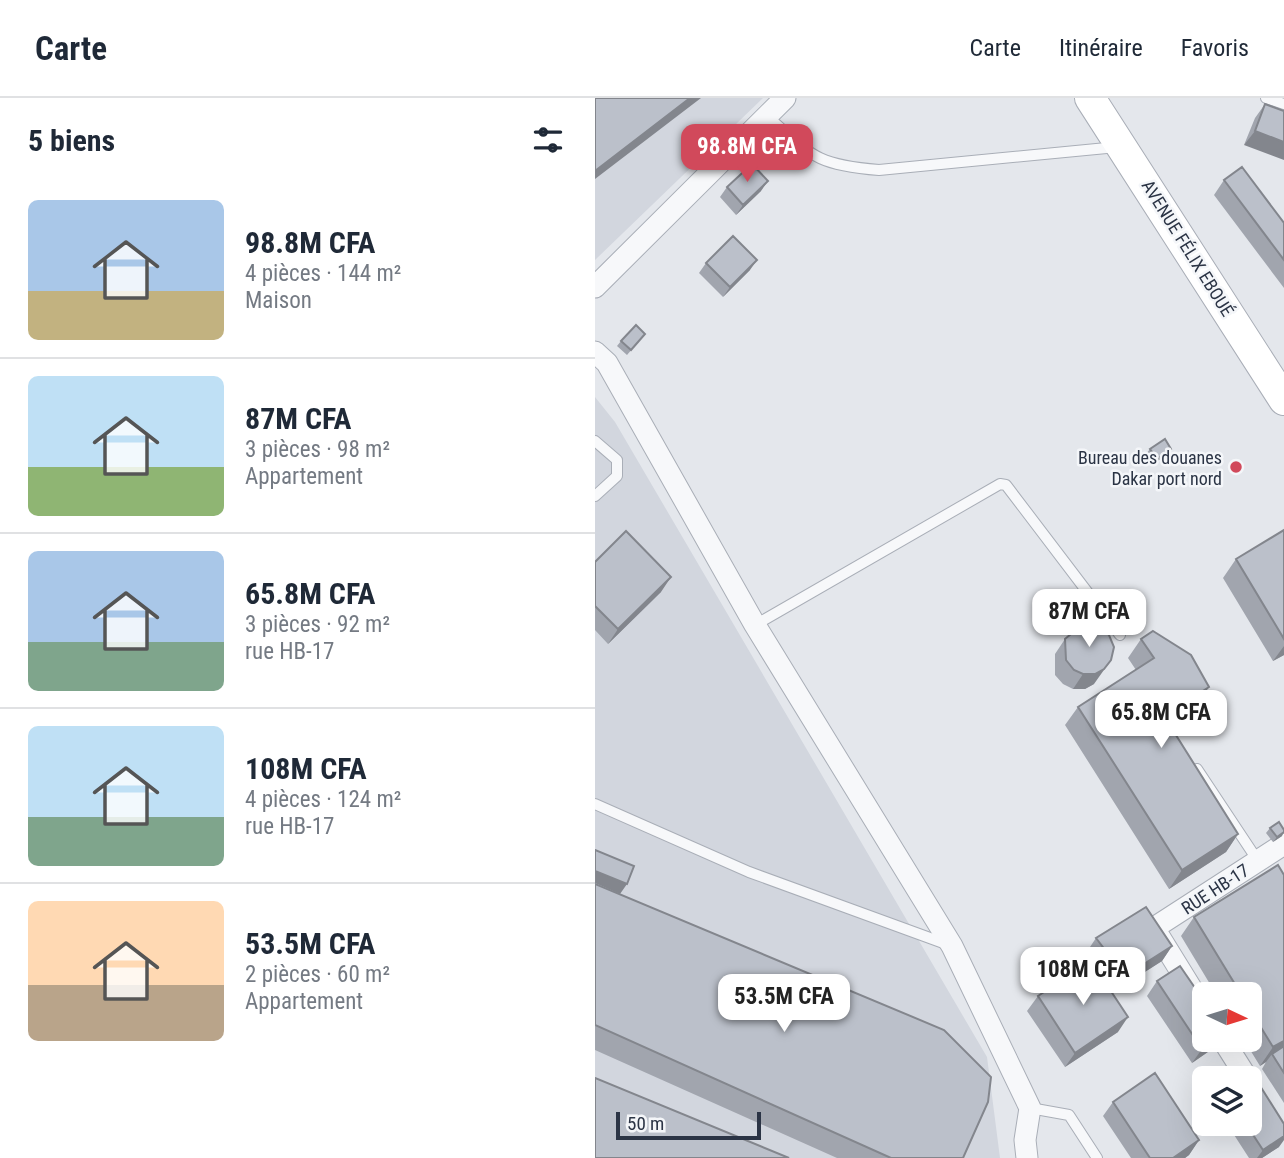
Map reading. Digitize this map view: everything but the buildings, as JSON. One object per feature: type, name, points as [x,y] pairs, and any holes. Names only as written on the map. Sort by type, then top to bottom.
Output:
[{"type":"street","points":[[595,287],[785,98]]},
{"type":"street","name":"AVENUE FÉLIX EBOUÉ","points":[[1090,98],[1284,400]]},
{"type":"street","points":[[595,352],[607,363],[755,625],[952,946],[1030,1108],[1025,1140],[1027,1158]]},
{"type":"street","name":"RUE HB-17","points":[[1192,990],[1154,928],[1284,844]]},
{"type":"lane","points":[[1266,98],[1284,104]]},
{"type":"lane","points":[[767,116],[816,158],[831,165],[879,170],[1123,146]]},
{"type":"lane","points":[[595,441],[617,460],[618,469],[617,476],[595,496]]},
{"type":"lane","points":[[755,625],[1000,484],[1006,485],[1120,635]]},
{"type":"lane","points":[[1192,762],[1258,861]]},
{"type":"lane","points":[[595,804],[749,872],[952,946]]},
{"type":"lane","points":[[1030,1108],[1069,1115],[1097,1158]]},
{"type":"shaded area","points":[[595,98],[763,98],[595,260]]},
{"type":"shaded area","points":[[595,397],[615,422],[987,1057],[1000,1158],[595,1158]]},
{"type":"place","name":"Bureau des douanes Dakar port nord","points":[[1236,467]]}]
